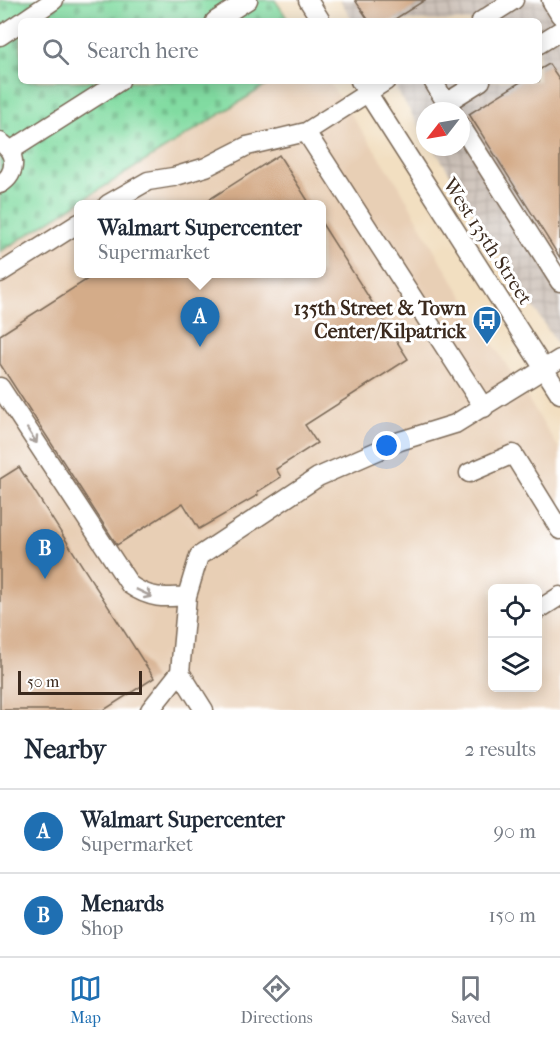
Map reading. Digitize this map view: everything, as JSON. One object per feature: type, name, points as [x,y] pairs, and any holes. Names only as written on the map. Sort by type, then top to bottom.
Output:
[{"type":"street","points":[[28,18],[54,0]]},
{"type":"street","points":[[220,18],[248,0]]},
{"type":"street","points":[[308,0],[319,18]]},
{"type":"street","points":[[486,18],[514,0]]},
{"type":"street","points":[[551,0],[560,15]]},
{"type":"street","points":[[0,36],[18,25]]},
{"type":"street","points":[[542,42],[560,31]]},
{"type":"street","points":[[0,184],[9,177],[13,167],[5,147],[115,84]]},
{"type":"street","points":[[435,84],[446,102]]},
{"type":"street","points":[[455,102],[477,84]]},
{"type":"street","points":[[115,200],[148,181],[206,167],[247,146],[306,132],[363,87]]},
{"type":"street","name":"West 135th Street","points":[[363,87],[560,394]]},
{"type":"street","points":[[306,132],[484,408]]},
{"type":"street","points":[[470,140],[560,281]]},
{"type":"street","points":[[0,273],[74,226]]},
{"type":"street","points":[[150,710],[180,672],[186,596],[200,556],[318,477],[400,441],[454,424],[484,408],[560,360]]},
{"type":"street","points":[[0,387],[130,585],[142,594],[159,599],[186,596]]},
{"type":"street","points":[[469,473],[513,454],[560,530]]},
{"type":"street","points":[[542,607],[560,596]]},
{"type":"street","points":[[180,672],[204,710]]},
{"type":"shaded area","points":[[340,0],[560,0],[560,349],[439,156],[470,156],[470,102],[416,102],[416,121],[393,84],[542,84],[542,18],[351,18]]},
{"type":"shaded area","points":[[268,84],[330,84],[398,184],[440,260],[560,450],[560,710],[0,710],[0,252],[74,206],[74,278],[326,278],[326,200],[83,200]]},
{"type":"green space","points":[[0,0],[275,0],[287,18],[18,18],[18,84],[268,84],[83,200],[74,200],[74,206],[0,252]]},
{"type":"building","points":[[355,0],[425,0],[397,18],[367,18]]},
{"type":"building","points":[[549,64],[560,80],[560,258],[470,116],[470,113],[517,84],[542,84],[542,68]]},
{"type":"building","points":[[279,155],[307,200],[208,200]]},
{"type":"building","points":[[326,230],[408,359],[305,425],[317,443],[276,469],[281,477],[257,492],[258,495],[199,529],[183,503],[117,545],[0,364],[0,335],[89,278],[326,278]]},
{"type":"building","points":[[19,467],[154,678],[104,710],[0,710],[0,479]]},
{"type":"place","name":"135th Street & Town Center/Kilpatrick","points":[[487,346]]},
{"type":"place","name":"Walmart Supercenter","points":[[200,347]]},
{"type":"place","name":"Menards","points":[[45,579]]}]
